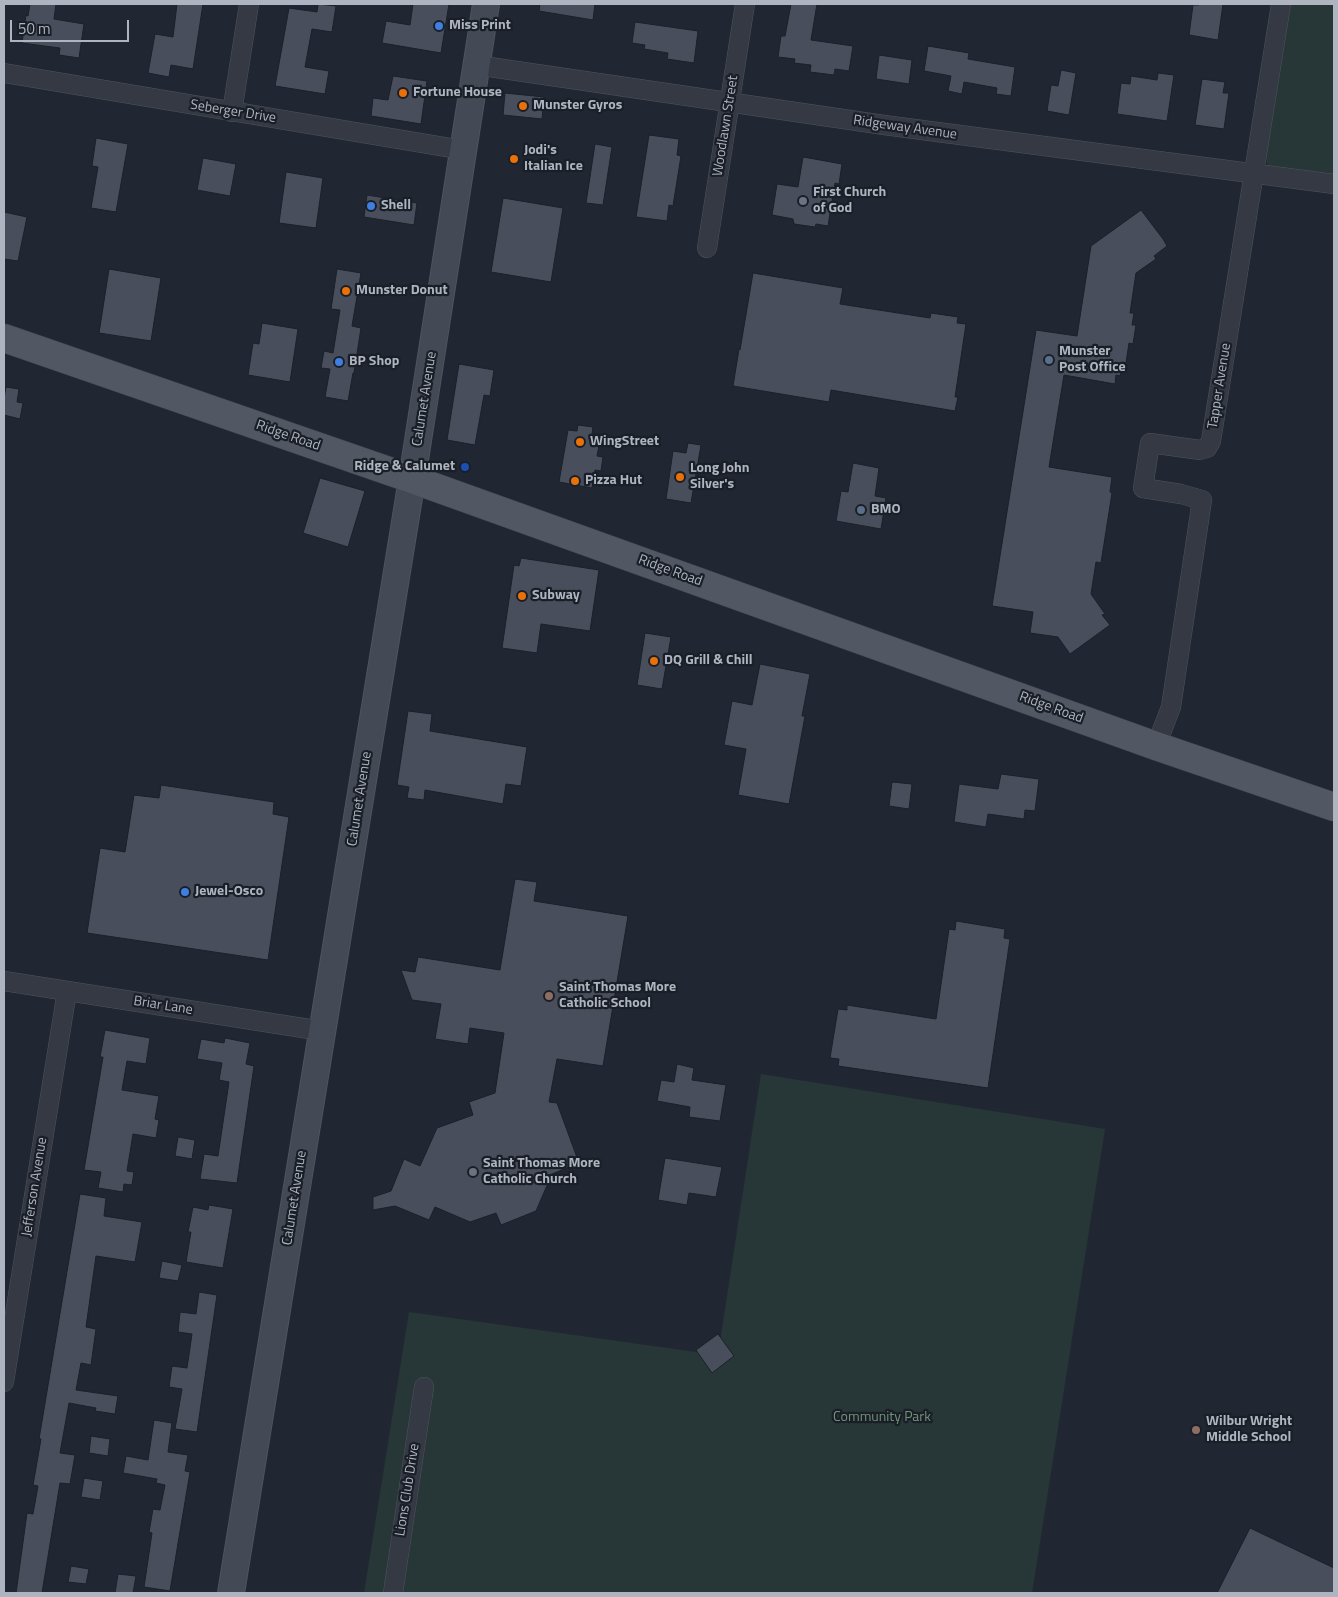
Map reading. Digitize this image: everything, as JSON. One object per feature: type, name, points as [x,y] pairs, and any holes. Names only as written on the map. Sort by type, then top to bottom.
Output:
[{"type":"main road","name":"Calumet Avenue","points":[[231,1593],[412,478],[486,4]]},
{"type":"main road","name":"Ridge Road","points":[[4,338],[412,478],[1156,746],[1334,807]]},
{"type":"street","points":[[232,112],[249,4]]},
{"type":"street","name":"Woodlawn Street","points":[[707,248],[745,4]]},
{"type":"street","name":"Tapper Avenue","points":[[1156,746],[1171,707],[1202,500],[1181,494],[1143,488],[1150,443],[1200,450],[1207,448],[1211,441],[1281,4]]},
{"type":"street","name":"Ridgeway Avenue","points":[[476,65],[884,125],[1334,184]]},
{"type":"street","name":"Seberger Drive","points":[[4,73],[463,150]]},
{"type":"street","name":"Briar Lane","points":[[4,981],[322,1031]]},
{"type":"street","name":"Jefferson Avenue","points":[[4,1382],[67,991]]},
{"type":"street","name":"Lions Club Drive","points":[[392,1593],[424,1387]]},
{"type":"green space","points":[[1290,4],[1334,4],[1334,178],[1275,170],[1267,164],[1266,157]]},
{"type":"green space","name":"Community Park","points":[[761,1074],[1105,1129],[1032,1593],[364,1593],[409,1312],[718,1355]]},
{"type":"building","points":[[30,4],[56,4],[54,19],[84,24],[79,58],[59,55],[60,48],[22,43],[26,15],[28,16]]},
{"type":"building","points":[[177,4],[203,4],[193,69],[171,65],[169,77],[148,73],[155,34],[173,37]]},
{"type":"building","points":[[318,4],[336,6],[332,32],[312,29],[305,67],[329,71],[325,94],[275,86],[289,8],[317,12]]},
{"type":"building","points":[[413,4],[449,4],[441,53],[382,43],[386,21],[410,25]]},
{"type":"building","points":[[540,4],[595,4],[593,20],[539,11]]},
{"type":"building","points":[[791,4],[817,4],[811,40],[853,46],[849,71],[835,69],[834,75],[810,72],[811,65],[794,63],[795,59],[778,57],[781,36],[785,36]]},
{"type":"building","points":[[1223,4],[1218,40],[1189,35],[1193,5]]},
{"type":"building","points":[[635,22],[698,31],[694,63],[667,59],[668,53],[644,49],[645,45],[632,43]]},
{"type":"building","points":[[928,46],[969,53],[968,59],[1015,67],[1011,96],[996,94],[997,88],[964,82],[962,94],[948,91],[951,76],[924,71]]},
{"type":"building","points":[[879,55],[912,60],[909,84],[876,79]]},
{"type":"building","points":[[1061,70],[1076,73],[1069,115],[1047,111],[1051,85],[1058,86]]},
{"type":"building","points":[[1158,73],[1174,75],[1167,121],[1117,114],[1121,83],[1130,84],[1131,76],[1157,80]]},
{"type":"building","points":[[393,76],[427,81],[421,124],[371,116],[373,98],[388,100]]},
{"type":"building","points":[[1202,79],[1225,82],[1223,93],[1229,93],[1224,129],[1195,125]]},
{"type":"building","name":"Munster Gyros","points":[[505,93],[544,97],[542,119],[503,115]]},
{"type":"building","points":[[649,135],[679,139],[677,155],[681,156],[673,206],[669,205],[667,221],[636,217]]},
{"type":"building","points":[[96,138],[128,144],[116,212],[91,208],[98,167],[92,166]]},
{"type":"building","points":[[595,144],[612,147],[603,205],[586,203]]},
{"type":"building","name":"First Church of God","points":[[803,157],[842,164],[839,184],[835,183],[828,226],[816,224],[815,227],[794,224],[793,219],[772,215],[777,184],[798,187]]},
{"type":"building","points":[[203,158],[236,164],[230,196],[197,190]]},
{"type":"building","points":[[286,172],[323,178],[316,228],[279,223]]},
{"type":"building","name":"Shell","points":[[367,195],[417,203],[414,225],[364,217]]},
{"type":"building","points":[[503,198],[563,208],[551,282],[491,272]]},
{"type":"building","points":[[1141,210],[1167,246],[1154,256],[1156,259],[1136,273],[1130,313],[1134,313],[1132,325],[1136,325],[1133,344],[1129,343],[1126,363],[1122,362],[1120,376],[1116,375],[1115,384],[1064,375],[1049,467],[1112,477],[1110,492],[1112,493],[1101,563],[1096,562],[1091,594],[1105,614],[1102,615],[1110,625],[1070,654],[1058,637],[1030,633],[1033,612],[992,606],[1036,330],[1077,336],[1091,246]]},
{"type":"building","points":[[4,212],[27,217],[18,261],[4,259]]},
{"type":"building","points":[[109,269],[161,278],[151,341],[99,333]]},
{"type":"building","points":[[337,269],[361,273],[352,326],[361,328],[348,401],[325,397],[330,369],[321,368],[324,351],[333,353],[340,310],[331,309]]},
{"type":"building","points":[[753,273],[843,288],[840,304],[930,318],[931,313],[958,317],[957,323],[966,324],[955,397],[958,397],[955,411],[831,390],[829,402],[733,386]]},
{"type":"building","points":[[262,323],[298,329],[290,382],[248,375],[253,343],[259,344]]},
{"type":"building","points":[[459,364],[494,370],[490,396],[484,395],[475,445],[447,440]]},
{"type":"building","points":[[6,387],[19,389],[17,402],[23,403],[20,419],[4,415]]},
{"type":"building","points":[[578,425],[593,427],[592,434],[601,435],[597,456],[603,457],[601,471],[595,470],[592,488],[559,482],[568,430],[577,431]]},
{"type":"building","name":"Long John Silver's","points":[[688,443],[701,445],[691,503],[666,499],[673,451],[686,453]]},
{"type":"building","name":"BMO","points":[[853,463],[879,468],[875,496],[886,498],[881,529],[836,521],[841,491],[848,492]]},
{"type":"building","points":[[320,478],[365,491],[348,547],[303,533]]},
{"type":"building","points":[[521,558],[599,570],[590,631],[541,624],[537,653],[502,648],[514,565],[519,566]]},
{"type":"building","name":"DQ Grill & Chill","points":[[645,633],[671,637],[662,689],[637,685]]},
{"type":"building","points":[[760,664],[810,674],[802,716],[805,716],[789,804],[738,795],[746,749],[724,745],[732,701],[752,705]]},
{"type":"building","points":[[408,711],[432,714],[430,731],[527,747],[521,786],[506,784],[503,804],[425,790],[424,800],[407,798],[409,787],[397,785]]},
{"type":"building","points":[[1001,774],[1039,779],[1035,811],[1025,810],[1024,819],[988,814],[986,827],[954,822],[959,784],[998,789]]},
{"type":"building","points":[[892,782],[912,784],[909,809],[889,806]]},
{"type":"building","name":"Jewel-Osco","points":[[161,785],[274,802],[273,814],[289,817],[268,960],[87,933],[100,848],[125,852],[134,795],[159,798]]},
{"type":"building","points":[[515,879],[537,882],[534,901],[628,916],[603,1066],[557,1059],[549,1102],[557,1103],[579,1163],[552,1174],[536,1211],[501,1225],[496,1213],[470,1222],[435,1207],[429,1220],[395,1206],[373,1210],[373,1197],[391,1191],[404,1159],[420,1166],[437,1128],[473,1115],[469,1102],[495,1093],[504,1033],[470,1028],[468,1044],[435,1039],[441,1004],[412,1000],[401,970],[415,972],[418,957],[500,970]]},
{"type":"building","points":[[956,921],[1005,929],[1004,938],[1010,939],[988,1088],[838,1066],[839,1059],[830,1058],[838,1009],[847,1010],[847,1005],[936,1019],[949,929],[955,930]]},
{"type":"building","points":[[105,1030],[150,1038],[146,1064],[127,1061],[122,1090],[159,1096],[155,1119],[159,1120],[156,1138],[133,1134],[127,1171],[134,1172],[132,1185],[124,1184],[123,1192],[98,1188],[101,1172],[84,1170],[103,1057],[100,1057]]},
{"type":"building","points":[[225,1038],[250,1043],[246,1064],[254,1066],[237,1183],[200,1179],[204,1154],[218,1156],[229,1082],[219,1080],[222,1063],[197,1059],[201,1039],[224,1043]]},
{"type":"building","points":[[677,1064],[694,1068],[692,1080],[726,1085],[720,1121],[689,1117],[690,1107],[657,1101],[661,1080],[674,1082]]},
{"type":"building","points":[[178,1137],[195,1140],[192,1159],[175,1156]]},
{"type":"building","points":[[665,1158],[722,1167],[716,1197],[689,1193],[687,1205],[658,1200]]},
{"type":"building","points":[[80,1194],[106,1198],[104,1216],[142,1222],[135,1262],[96,1256],[86,1327],[96,1329],[91,1365],[81,1363],[76,1390],[118,1396],[115,1414],[95,1411],[96,1408],[69,1403],[60,1453],[75,1455],[70,1484],[60,1483],[42,1593],[16,1593],[27,1513],[33,1514],[38,1486],[33,1485],[41,1439],[39,1439]]},
{"type":"building","points":[[209,1205],[233,1209],[223,1268],[186,1262],[191,1232],[188,1232],[193,1207],[208,1210]]},
{"type":"building","points":[[162,1261],[182,1265],[178,1281],[159,1278]]},
{"type":"building","points":[[199,1292],[217,1295],[197,1432],[175,1429],[182,1389],[169,1387],[172,1366],[187,1368],[192,1334],[178,1332],[180,1312],[196,1314]]},
{"type":"building","points":[[718,1334],[734,1356],[712,1373],[696,1350]]},
{"type":"building","points":[[154,1420],[172,1423],[168,1452],[188,1455],[185,1471],[190,1472],[170,1591],[144,1587],[152,1533],[149,1532],[153,1509],[160,1510],[165,1485],[156,1483],[157,1479],[123,1473],[126,1456],[148,1460]]},
{"type":"building","points":[[91,1436],[110,1439],[108,1456],[89,1453]]},
{"type":"building","points":[[84,1478],[103,1481],[100,1500],[81,1497]]},
{"type":"building","points":[[1250,1528],[1334,1568],[1334,1593],[1217,1593]]},
{"type":"building","points":[[71,1566],[89,1569],[86,1584],[68,1582]]},
{"type":"building","points":[[118,1574],[136,1576],[133,1593],[115,1593]]},
{"type":"place","name":"Miss Print","points":[[439,26]]},
{"type":"place","name":"Fortune House","points":[[403,93]]},
{"type":"place","name":"Munster Gyros","points":[[523,106]]},
{"type":"place","name":"Jodi's Italian Ice","points":[[514,159]]},
{"type":"place","name":"First Church of God","points":[[803,201]]},
{"type":"place","name":"Shell","points":[[371,206]]},
{"type":"place","name":"Munster Donut","points":[[346,291]]},
{"type":"place","name":"Munster Post Office","points":[[1049,360]]},
{"type":"place","name":"BP Shop","points":[[339,362]]},
{"type":"place","name":"WingStreet","points":[[580,442]]},
{"type":"place","name":"Ridge & Calumet","points":[[465,467]]},
{"type":"place","name":"Long John Silver's","points":[[680,477]]},
{"type":"place","name":"Pizza Hut","points":[[575,481]]},
{"type":"place","name":"BMO","points":[[861,510]]},
{"type":"place","name":"Subway","points":[[522,596]]},
{"type":"place","name":"DQ Grill & Chill","points":[[654,661]]},
{"type":"place","name":"Jewel-Osco","points":[[185,892]]},
{"type":"place","name":"Saint Thomas More Catholic School","points":[[549,996]]},
{"type":"place","name":"Saint Thomas More Catholic Church","points":[[473,1172]]},
{"type":"place","name":"Wilbur Wright Middle School","points":[[1196,1430]]}]
